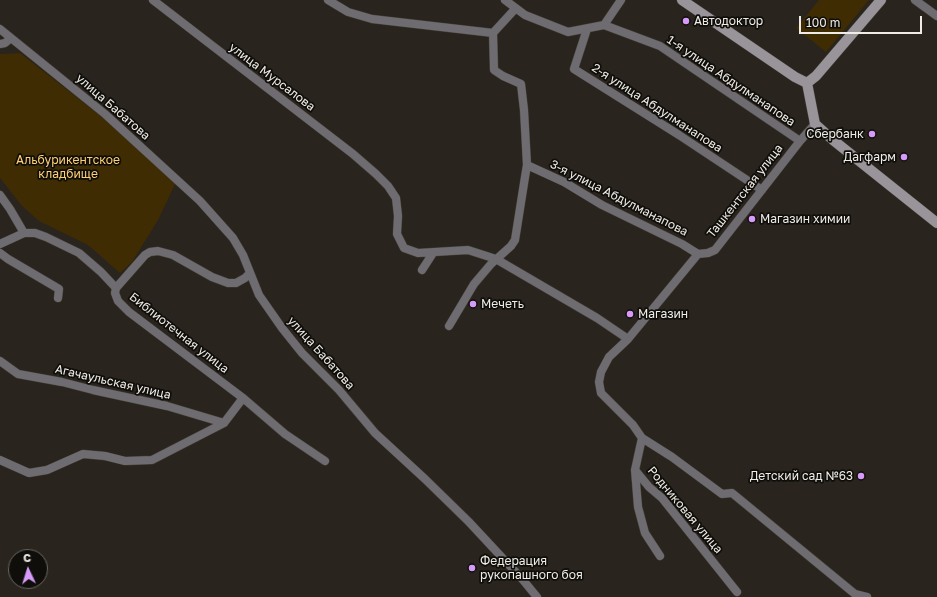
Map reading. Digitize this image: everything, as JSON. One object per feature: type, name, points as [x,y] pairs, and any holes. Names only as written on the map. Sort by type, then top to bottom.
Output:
[{"type":"main road","points":[[682,0],[807,83],[816,124],[833,140],[937,223]]},
{"type":"main road","points":[[807,83],[816,76],[881,0]]},
{"type":"street","name":"улица Мурсалова","points":[[153,0],[353,154],[376,174],[388,186],[396,198],[398,216],[397,234],[404,248],[418,253],[433,253]]},
{"type":"street","points":[[328,0],[348,12],[372,19],[493,33]]},
{"type":"street","points":[[505,0],[524,15],[568,32],[604,24],[621,0]]},
{"type":"street","points":[[916,0],[937,16]]},
{"type":"street","points":[[449,326],[474,284],[515,240],[527,165],[524,110],[521,84],[494,70],[493,33],[515,9]]},
{"type":"street","name":"1-я улица Абдулманапова","points":[[604,24],[660,46],[800,141]]},
{"type":"street","name":"улица Бабатова","points":[[0,29],[105,114],[200,201],[233,238],[259,295],[302,353],[339,390],[374,433],[425,479],[469,522],[537,597]]},
{"type":"street","name":"2-я улица Абдулманапова","points":[[587,29],[574,69],[679,135],[762,190]]},
{"type":"street","points":[[0,44],[5,43],[11,38]]},
{"type":"street","name":"Ташкентская улица","points":[[698,254],[708,253],[715,250],[800,141],[816,124]]},
{"type":"street","name":"3-я улица Абдулманапова","points":[[527,165],[564,182],[602,205],[682,244],[698,254]]},
{"type":"street","points":[[0,196],[10,209],[24,233],[0,244]]},
{"type":"street","name":"Библиотечная улица","points":[[24,233],[35,233],[79,253],[101,272],[116,288],[115,293],[118,301],[129,312],[243,398],[285,434],[325,461]]},
{"type":"street","points":[[422,270],[433,253],[468,250],[496,259],[597,318],[628,339]]},
{"type":"street","points":[[116,288],[145,255],[150,252],[158,251],[172,255],[212,277],[228,283],[236,283],[250,273]]},
{"type":"street","points":[[0,253],[59,289],[58,298]]},
{"type":"street","points":[[698,254],[628,339],[609,357],[601,372],[599,382],[601,393],[633,425],[642,438],[672,457],[722,494],[732,493],[855,594],[867,597]]},
{"type":"street","name":"Агачаульская улица","points":[[0,362],[18,374],[147,401],[224,423]]},
{"type":"street","points":[[0,460],[29,473],[47,470],[83,454],[105,456],[125,461],[152,460],[224,423],[243,398]]},
{"type":"street","name":"Родниковая улица","points":[[642,438],[635,470],[649,487],[662,498],[737,592]]},
{"type":"street","points":[[635,470],[638,507],[645,533],[660,556]]},
{"type":"green space","points":[[819,0],[869,0],[826,52],[796,28]]},
{"type":"green space","name":"Альбурикентское кладбище","points":[[20,53],[135,143],[176,182],[158,220],[132,262],[120,273],[88,245],[39,221],[22,206],[0,178],[0,54]]},
{"type":"place","name":"Автодоктор","points":[[686,21]]},
{"type":"place","name":"Сбербанк","points":[[872,134]]},
{"type":"place","name":"Дагфарм","points":[[904,157]]},
{"type":"place","name":"Магазин химии","points":[[752,219]]},
{"type":"place","name":"Мечеть","points":[[473,304]]},
{"type":"place","name":"Магазин","points":[[630,314]]},
{"type":"place","name":"Детский сад №63","points":[[861,476]]},
{"type":"place","name":"Федерация рукопашного боя","points":[[472,568]]}]
